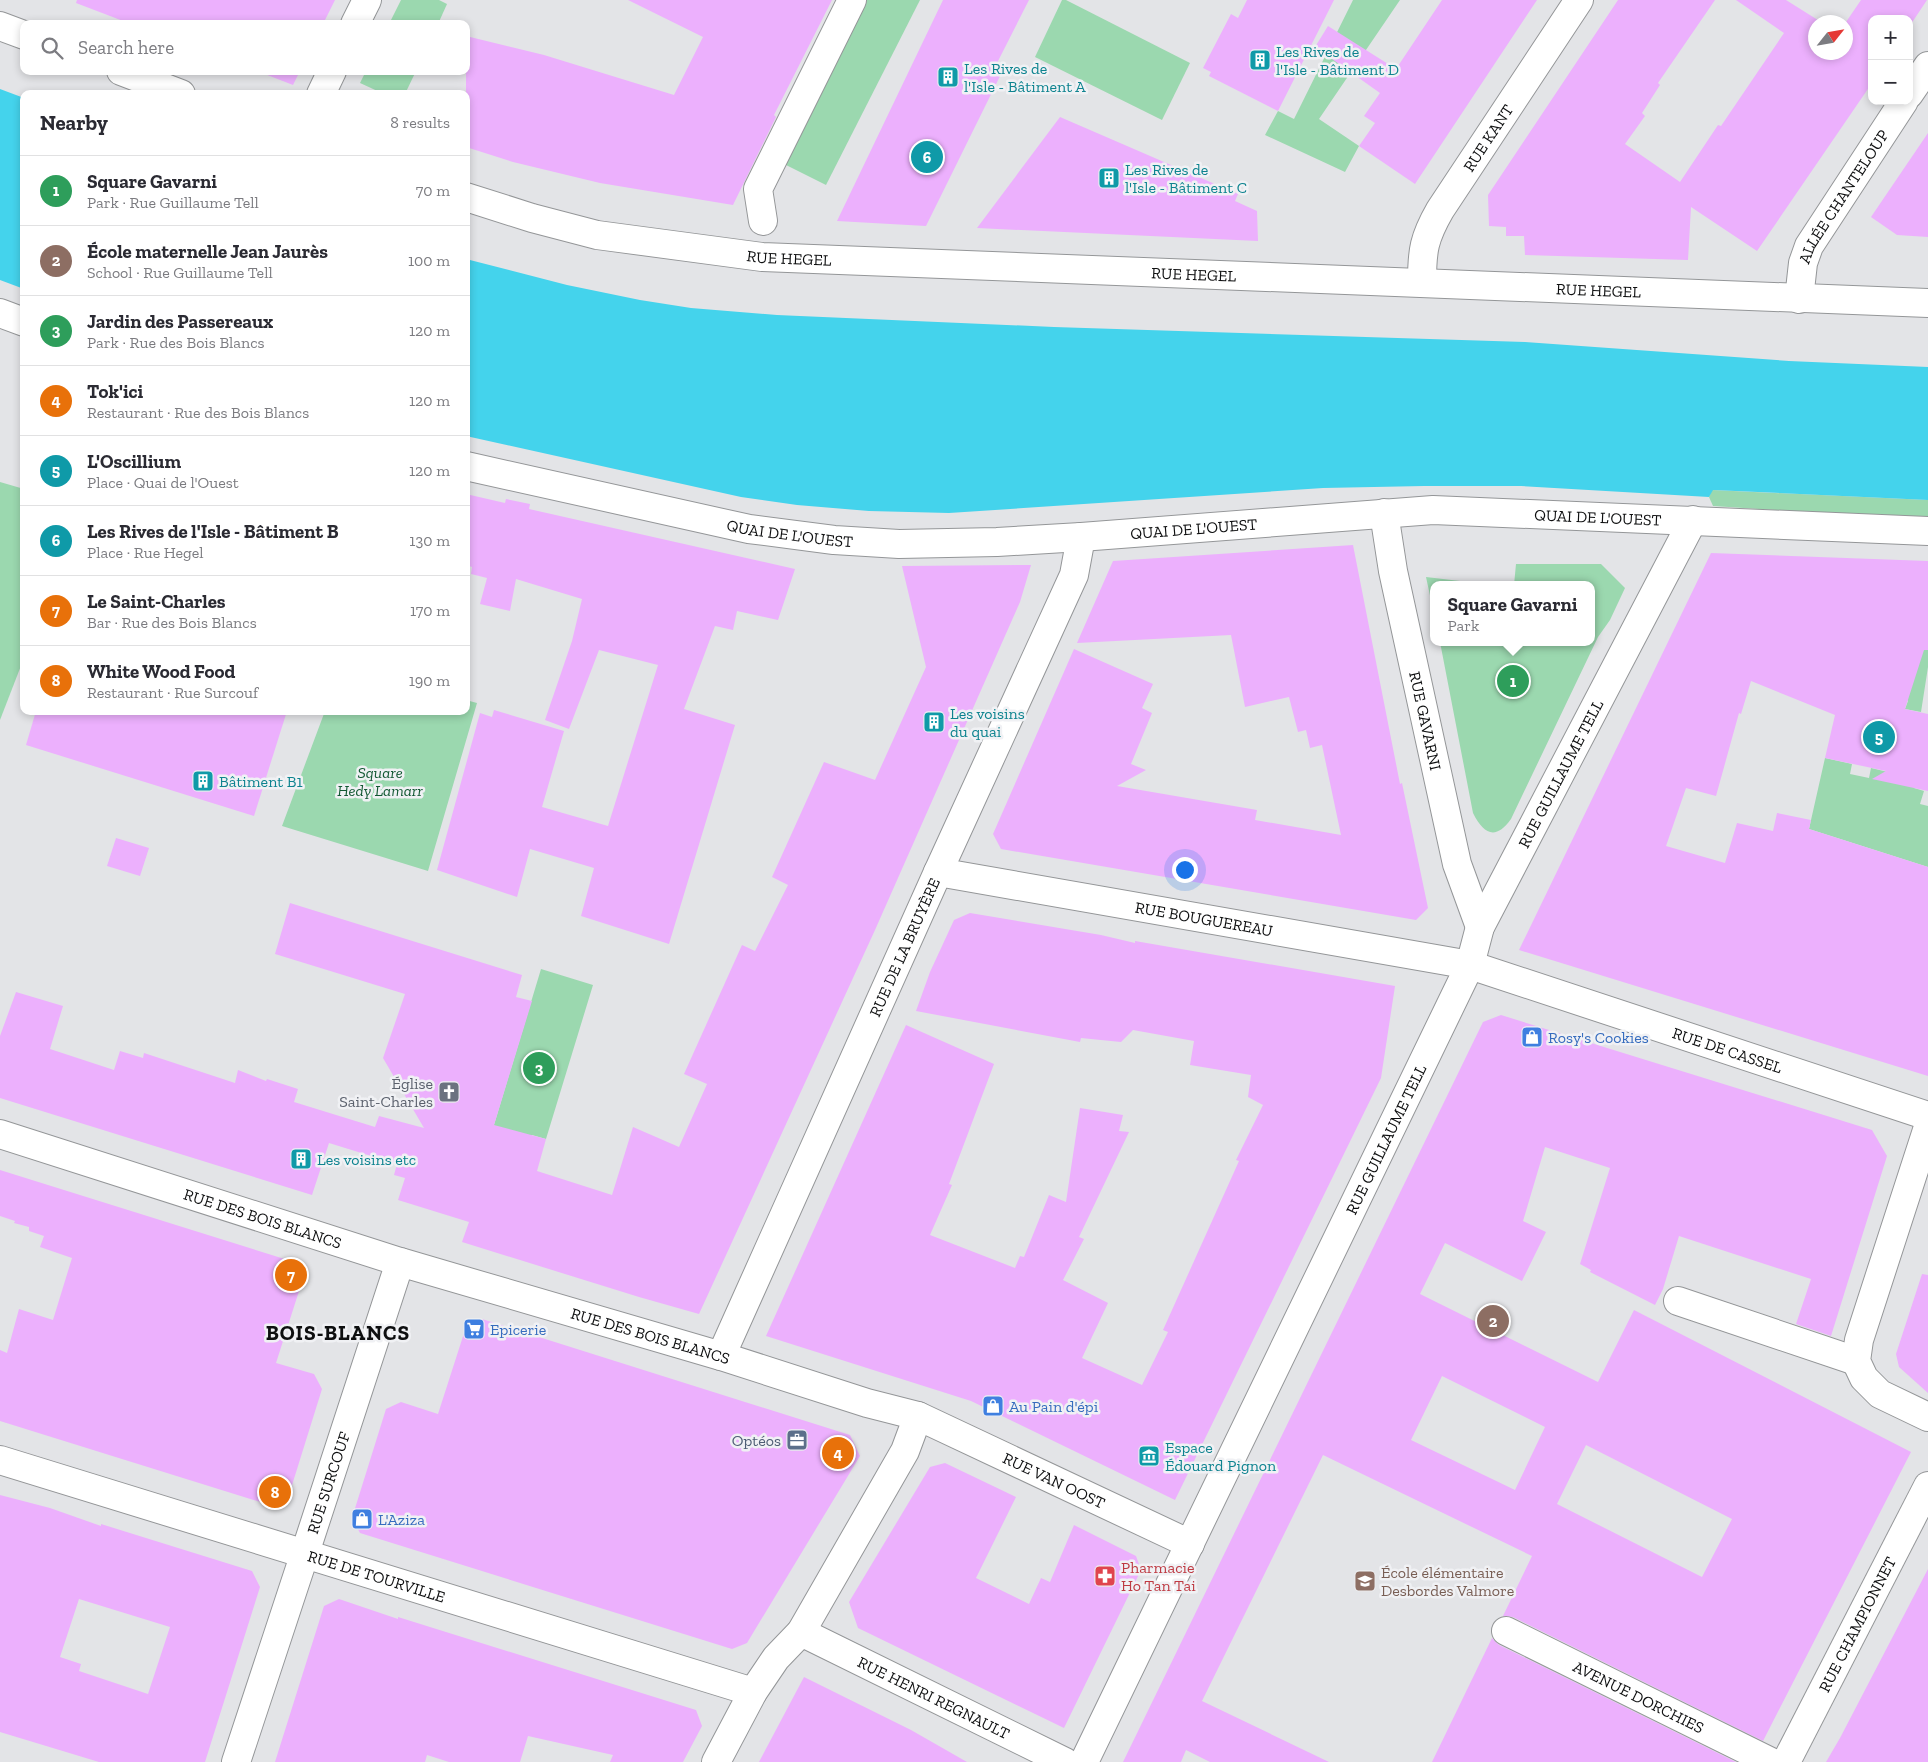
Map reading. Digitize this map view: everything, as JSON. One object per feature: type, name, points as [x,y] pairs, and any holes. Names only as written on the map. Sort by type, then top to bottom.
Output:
[{"type":"street","points":[[357,20],[367,0]]},
{"type":"street","points":[[763,221],[758,188],[852,0]]},
{"type":"street","name":"RUE KANT","points":[[1422,282],[1422,257],[1425,240],[1436,217],[1579,0]]},
{"type":"street","points":[[0,26],[20,34]]},
{"type":"street","points":[[1913,88],[1928,66]]},
{"type":"street","points":[[131,75],[170,90]]},
{"type":"street","points":[[323,90],[330,75]]},
{"type":"street","name":"ALLÉE CHANTELOUP","points":[[1799,299],[1803,262],[1809,246],[1901,105]]},
{"type":"street","name":"RUE HEGEL","points":[[470,198],[532,218],[597,235],[762,257],[1422,282],[1928,304]]},
{"type":"street","points":[[0,313],[20,320]]},
{"type":"street","name":"QUAI DE L'OUEST","points":[[470,467],[749,529],[797,536],[899,544],[997,542],[1081,537],[1433,510],[1928,531]]},
{"type":"street","name":"RUE GAVARNI","points":[[1384,513],[1393,571],[1457,864],[1480,927]]},
{"type":"street","name":"RUE GUILLAUME TELL","points":[[1084,1762],[1470,965],[1480,927],[1693,520]]},
{"type":"street","name":"RUE DE LA BRUYÈRE","points":[[721,1356],[938,872],[1074,575],[1081,537]]},
{"type":"street","name":"RUE BOUGUEREAU","points":[[938,872],[1470,965]]},
{"type":"street","name":"RUE DE CASSEL","points":[[1470,965],[1928,1116]]},
{"type":"street","points":[[1928,1127],[1859,1340],[1856,1361],[1864,1378],[1880,1394],[1928,1417]]},
{"type":"street","name":"RUE DES BOIS BLANCS","points":[[0,1134],[400,1262],[721,1356],[867,1404],[918,1416]]},
{"type":"street","name":"RUE SURCOUF","points":[[236,1762],[400,1262]]},
{"type":"street","points":[[1678,1301],[1856,1361]]},
{"type":"street","points":[[716,1762],[753,1692],[776,1658],[801,1632],[904,1452],[918,1416]]},
{"type":"street","name":"RUE VAN OOST","points":[[918,1416],[1190,1544]]},
{"type":"street","name":"RUE DE TOURVILLE","points":[[0,1460],[753,1692]]},
{"type":"street","name":"RUE CHAMPIONNET","points":[[1786,1762],[1928,1486]]},
{"type":"street","name":"AVENUE DORCHIES","points":[[1506,1631],[1771,1762]]},
{"type":"street","name":"RUE HENRI REGNAULT","points":[[801,1632],[1065,1762]]},
{"type":"green space","points":[[401,0],[439,0],[447,4],[440,20],[391,20]]},
{"type":"green space","points":[[867,0],[920,0],[826,185],[784,164]]},
{"type":"green space","points":[[1062,0],[1066,0],[1190,63],[1162,120],[1035,57]]},
{"type":"green space","points":[[1353,0],[1400,0],[1319,119],[1359,146],[1345,172],[1265,135],[1278,111],[1294,119]]},
{"type":"green space","points":[[364,75],[414,75],[407,90],[375,90],[360,83]]},
{"type":"green space","points":[[0,482],[20,488],[20,668],[0,720]]},
{"type":"green space","points":[[1712,490],[1928,500],[1928,520],[1713,506],[1709,497]]},
{"type":"green space","points":[[1516,564],[1601,564],[1625,588],[1610,620],[1595,643],[1595,581],[1514,581]]},
{"type":"green space","points":[[1426,577],[1460,581],[1430,581],[1430,596]]},
{"type":"green space","points":[[1441,646],[1594,646],[1506,826],[1495,832],[1490,832],[1481,826],[1473,813]]},
{"type":"green space","points":[[1879,647],[1928,650],[1928,667],[1921,712],[1905,709],[1908,701]]},
{"type":"green space","name":"Square Hedy Lamarr","points":[[470,701],[477,703],[428,871],[282,826],[324,715],[470,715]]},
{"type":"green space","points":[[1825,758],[1852,764],[1850,774],[1869,778],[1871,768],[1917,779],[1914,788],[1924,791],[1920,804],[1928,806],[1928,867],[1809,829]]},
{"type":"green space","points":[[541,969],[593,985],[546,1139],[532,1135],[475,1188]]},
{"type":"water","points":[[0,89],[20,96],[20,288],[0,280]]},
{"type":"water","points":[[470,260],[567,285],[640,300],[691,308],[777,315],[1054,327],[1525,342],[1789,361],[1928,367],[1928,500],[1713,490],[1709,497],[1521,486],[1424,486],[1323,488],[949,513],[869,511],[797,505],[741,497],[470,437]]},
{"type":"building","points":[[77,0],[335,0],[325,20],[121,20],[76,3]]},
{"type":"building","points":[[628,0],[832,0],[774,115],[776,117],[733,205],[600,183],[513,162],[470,148],[470,90],[466,90],[466,75],[470,75],[470,37],[544,55],[674,95],[703,37]]},
{"type":"building","points":[[943,0],[1029,0],[996,65],[1004,68],[926,226],[837,221]]},
{"type":"building","name":"Les Rives de l'Isle - Bâtiment D","points":[[1247,0],[1334,0],[1278,111],[1209,76],[1211,72],[1203,68],[1231,14],[1238,18]]},
{"type":"building","points":[[1442,0],[1537,0],[1415,184],[1359,146],[1375,123],[1364,116],[1380,93],[1315,47],[1328,26],[1396,69]]},
{"type":"building","points":[[1618,0],[1715,0],[1658,83],[1660,85],[1642,113],[1645,116],[1625,144],[1680,182],[1718,125],[1721,126],[1784,33],[1736,0],[1786,0],[1810,15],[1808,15],[1808,60],[1853,60],[1853,15],[1851,15],[1861,0],[1927,0],[1913,21],[1913,15],[1868,15],[1868,89],[1757,251],[1691,207],[1688,260],[1525,255],[1524,236],[1506,236],[1506,227],[1489,226],[1488,195]]},
{"type":"building","points":[[267,75],[298,75],[293,85]]},
{"type":"building","name":"Les Rives de l'Isle - Bâtiment C","points":[[1060,117],[1238,194],[1235,201],[1257,211],[1258,241],[977,228]]},
{"type":"building","points":[[1928,133],[1928,237],[1897,235],[1871,217]]},
{"type":"building","points":[[470,495],[505,503],[506,499],[530,504],[529,509],[795,569],[778,620],[737,611],[733,630],[715,626],[684,709],[735,725],[669,944],[581,916],[594,868],[530,849],[517,897],[437,870],[480,713],[492,717],[494,710],[564,731],[542,807],[608,826],[658,665],[599,650],[569,729],[545,720],[572,641],[582,599],[516,579],[510,611],[480,604],[487,578],[471,574],[472,567],[470,566]]},
{"type":"building","points":[[1353,545],[1400,784],[1402,783],[1428,908],[1416,920],[1001,849],[993,834],[1074,649],[1153,684],[1142,708],[1152,713],[1131,764],[1146,770],[1117,786],[1257,810],[1255,820],[1341,835],[1322,745],[1310,748],[1306,730],[1298,732],[1289,697],[1245,707],[1231,635],[1077,643],[1113,561]]},
{"type":"building","points":[[1711,553],[1928,561],[1928,650],[1924,650],[1905,709],[1928,714],[1928,791],[1872,779],[1886,771],[1825,758],[1835,715],[1751,681],[1741,714],[1739,713],[1716,796],[1686,788],[1666,846],[1725,863],[1737,823],[1773,831],[1777,813],[1811,820],[1809,829],[1928,867],[1928,1076],[1519,950]]},
{"type":"building","points":[[1031,565],[1020,602],[875,930],[699,1314],[462,1242],[469,1222],[398,1200],[405,1178],[394,1175],[397,1164],[329,1143],[312,1195],[0,1098],[0,1036],[16,992],[63,1006],[50,1049],[114,1070],[120,1051],[143,1058],[144,1053],[235,1083],[238,1070],[266,1081],[267,1079],[298,1089],[294,1102],[375,1127],[379,1116],[424,1128],[383,1058],[405,994],[275,954],[290,903],[522,975],[516,997],[532,1001],[494,1125],[546,1139],[537,1171],[612,1195],[633,1127],[679,1147],[707,1084],[684,1074],[742,945],[755,951],[788,885],[772,877],[824,762],[875,780],[926,667],[902,566]]},
{"type":"building","name":"Bâtiment B1","points":[[35,715],[286,715],[254,816],[26,745]]},
{"type":"building","points":[[116,838],[149,848],[140,876],[107,866]]},
{"type":"building","points":[[970,913],[1101,935],[1135,943],[1135,941],[1395,986],[1381,1078],[1175,1500],[971,1401],[766,1336],[906,1025],[994,1064],[949,1184],[952,1185],[930,1235],[1015,1268],[1020,1256],[1024,1257],[1049,1195],[1066,1202],[1080,1108],[1123,1115],[1119,1131],[1129,1132],[1079,1237],[1084,1239],[1063,1280],[1108,1303],[1082,1358],[1142,1385],[1168,1332],[1163,1330],[1239,1161],[1236,1160],[1263,1105],[1248,1097],[1251,1075],[1190,1065],[1194,1041],[1133,1030],[1121,1042],[1081,1038],[1080,1042],[916,1011],[930,972],[954,920]]},
{"type":"building","points":[[1501,1015],[1872,1130],[1887,1156],[1831,1336],[1796,1324],[1811,1279],[1679,1236],[1663,1289],[1655,1305],[1590,1272],[1591,1270],[1580,1264],[1610,1168],[1545,1147],[1523,1221],[1546,1232],[1522,1281],[1445,1243],[1420,1294],[1598,1382],[1634,1310],[1911,1452],[1763,1741],[1513,1617],[1503,1616],[1532,1556],[1323,1455],[1202,1701],[1329,1762],[1210,1762],[1186,1750],[1181,1762],[1123,1762],[1483,1022]],"holes":[[[1442,1376],[1545,1427],[1515,1490],[1411,1440]],[[1586,1445],[1732,1519],[1702,1577],[1557,1504]]]},
{"type":"building","points":[[0,1170],[307,1266],[276,1363],[314,1374],[322,1389],[288,1498],[273,1506],[0,1421],[0,1350],[7,1353],[19,1309],[53,1320],[72,1258],[40,1247],[44,1236],[29,1231],[29,1227],[14,1223],[15,1221],[0,1216]]},
{"type":"building","points":[[1922,1274],[1928,1275],[1928,1393],[1899,1367],[1896,1354]]},
{"type":"building","points":[[482,1319],[850,1435],[860,1456],[747,1643],[732,1649],[360,1533],[352,1518],[386,1409],[401,1402],[438,1414],[466,1327]]},
{"type":"building","points":[[945,1463],[1016,1497],[976,1578],[1029,1604],[1041,1578],[1050,1582],[1074,1525],[1136,1556],[1141,1570],[1064,1728],[858,1628],[849,1602],[930,1467]]},
{"type":"building","points":[[0,1495],[50,1508],[101,1526],[101,1524],[252,1571],[260,1587],[205,1762],[99,1762],[0,1732]],"holes":[[[79,1599],[170,1627],[148,1694],[79,1671],[81,1664],[60,1657]]]},
{"type":"building","points":[[1928,1569],[1928,1762],[1826,1762],[1840,1738]]},
{"type":"building","points":[[339,1599],[398,1619],[398,1617],[696,1710],[702,1726],[683,1762],[610,1762],[613,1755],[528,1736],[520,1762],[449,1762],[427,1755],[425,1762],[275,1762],[324,1606]]},
{"type":"building","points":[[1492,1638],[1499,1645],[1736,1762],[1432,1762]]},
{"type":"building","points":[[804,1677],[911,1730],[967,1762],[759,1762]]},
{"type":"place","name":"Les Rives de l'Isle - Bâtiment D","points":[[1260,60]]},
{"type":"place","name":"Les Rives de l'Isle - Bâtiment A","points":[[948,77]]},
{"type":"place","name":"Les Rives de l'Isle - Bâtiment B","points":[[927,157]]},
{"type":"place","name":"Les Rives de l'Isle - Bâtiment C","points":[[1109,178]]},
{"type":"place","name":"Square Gavarni","points":[[1513,681]]},
{"type":"place","name":"Les voisins du quai","points":[[934,722]]},
{"type":"place","name":"L'Oscillium","points":[[1879,737]]},
{"type":"place","name":"Bâtiment B1","points":[[203,781]]},
{"type":"place","name":"Rosy's Cookies","points":[[1532,1037]]},
{"type":"place","name":"Jardin des Passereaux","points":[[539,1068]]},
{"type":"place","name":"Église Saint-Charles","points":[[449,1092]]},
{"type":"place","name":"Les voisins etc","points":[[301,1159]]},
{"type":"place","name":"Le Saint-Charles","points":[[291,1275]]},
{"type":"place","name":"École maternelle Jean Jaurès","points":[[1493,1321]]},
{"type":"place","name":"Epicerie","points":[[474,1329]]},
{"type":"place","name":"Au Pain d'épi","points":[[993,1406]]},
{"type":"place","name":"Optéos","points":[[797,1440]]},
{"type":"place","name":"Tok'ici","points":[[838,1453]]},
{"type":"place","name":"Espace Édouard Pignon","points":[[1149,1456]]},
{"type":"place","name":"White Wood Food","points":[[275,1492]]},
{"type":"place","name":"L'Aziza","points":[[362,1519]]},
{"type":"place","name":"Pharmacie Ho Tan Tai","points":[[1105,1576]]},
{"type":"place","name":"École élémentaire Desbordes Valmore","points":[[1365,1581]]},
{"type":"district","name":"BOIS-BLANCS","points":[[338,1332]]}]
